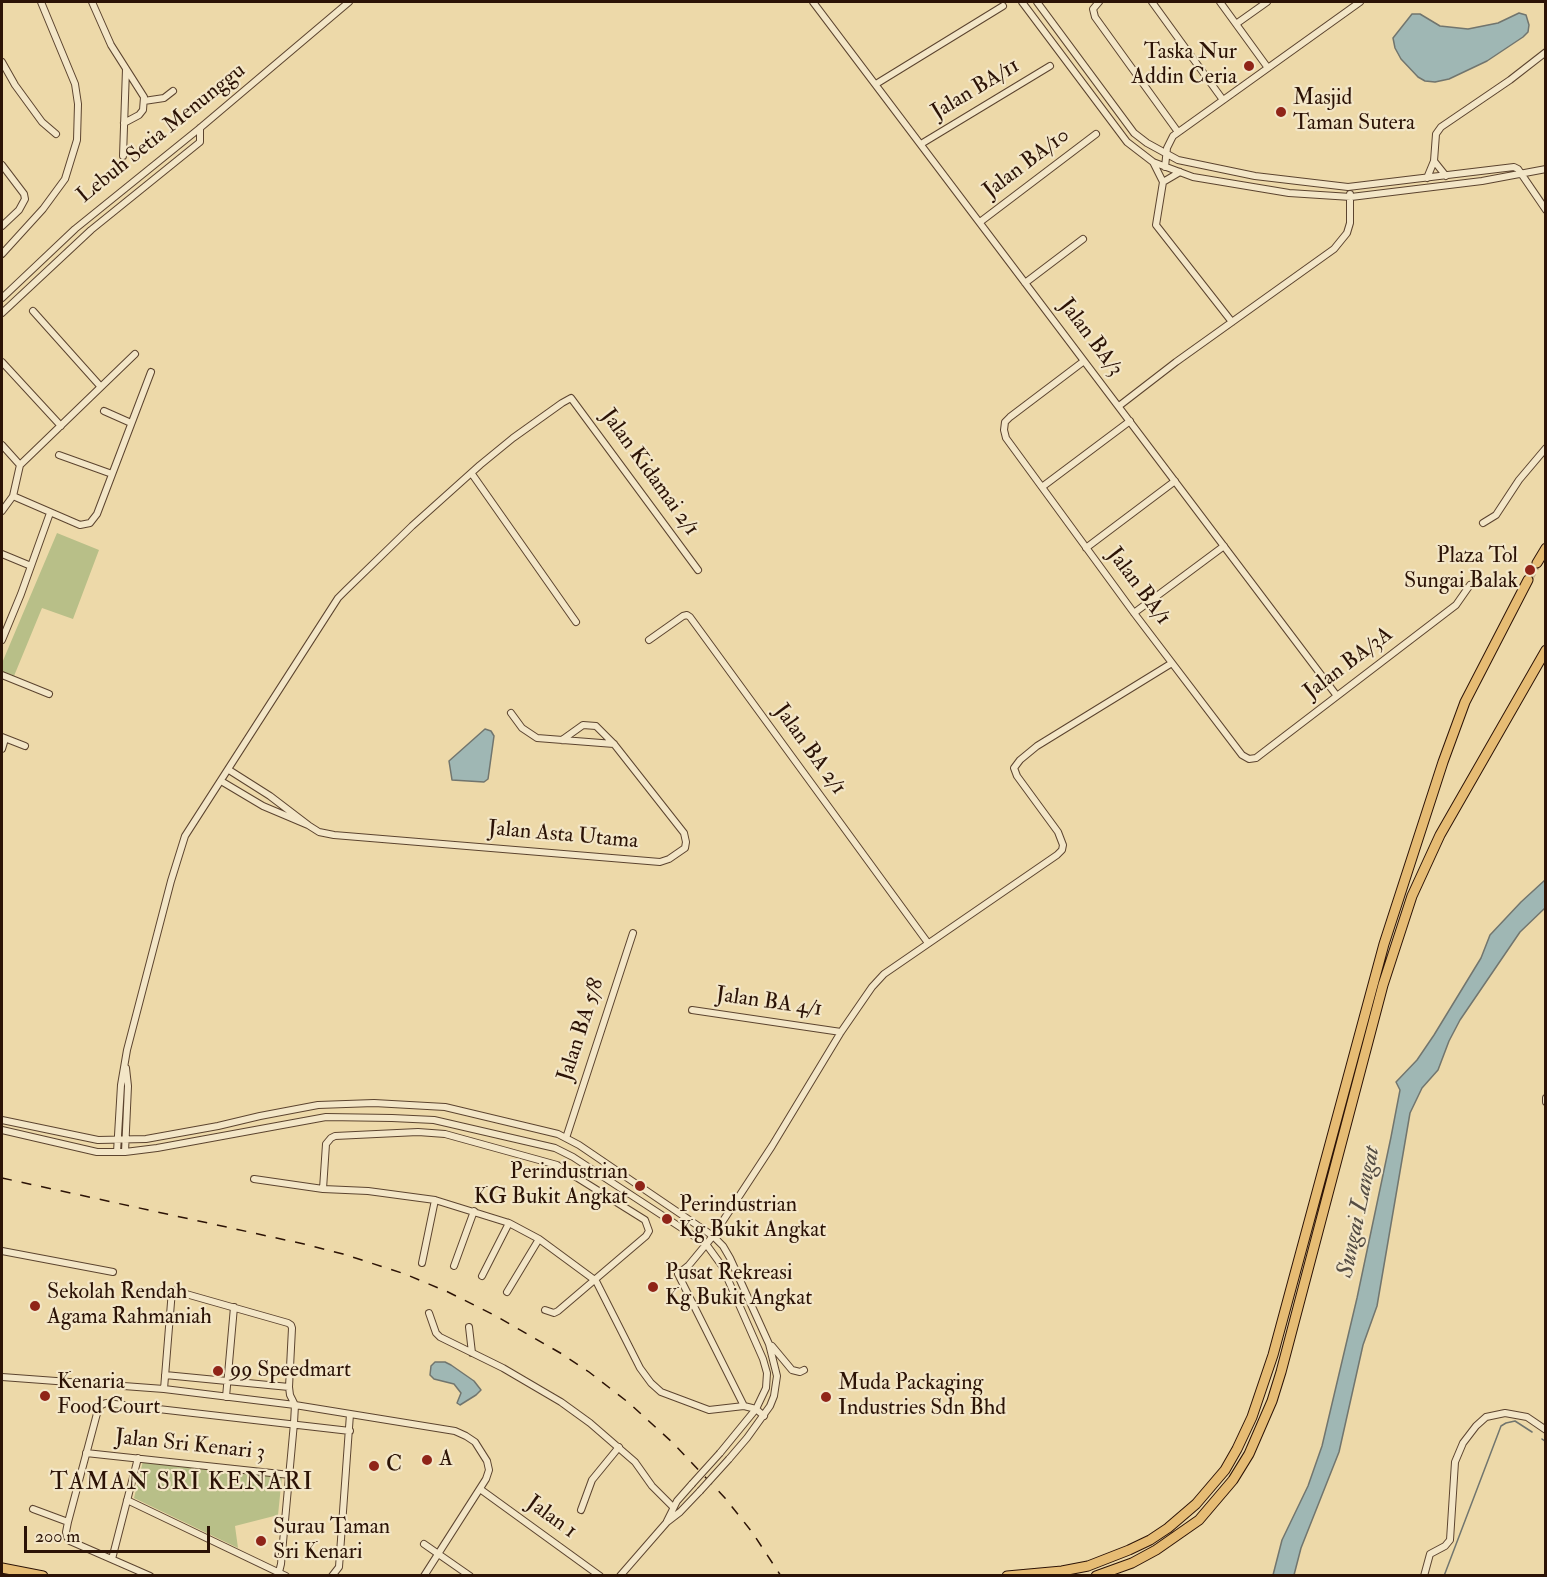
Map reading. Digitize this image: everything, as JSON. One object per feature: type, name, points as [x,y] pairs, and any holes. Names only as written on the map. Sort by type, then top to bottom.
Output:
[{"type":"highway","points":[[1537,563],[1545,548]]},
{"type":"highway","points":[[1007,1575],[1062,1571],[1088,1566],[1150,1540],[1183,1517],[1196,1504],[1225,1470],[1237,1449],[1252,1417],[1273,1355],[1384,944],[1443,762],[1465,702],[1528,580]]},
{"type":"highway","points":[[1096,1575],[1132,1563],[1156,1550],[1199,1520],[1233,1480],[1249,1454],[1272,1401],[1281,1372],[1383,985],[1412,896],[1440,835],[1545,650]]},
{"type":"highway","points":[[2,1568],[43,1575]]},
{"type":"street","points":[[2,254],[43,209],[65,179],[77,140],[78,104],[75,84],[41,2]]},
{"type":"street","points":[[92,2],[111,45],[141,91],[144,101],[143,110],[139,115],[124,123]]},
{"type":"street","name":"Lebuh Setia Menunggu","points":[[2,298],[75,229],[200,128],[349,2]]},
{"type":"street","name":"Jalan BA/3","points":[[813,2],[1337,696]]},
{"type":"street","points":[[1022,2],[1127,142],[1153,162],[1193,177],[1289,193],[1351,197],[1419,190],[1545,170]]},
{"type":"street","points":[[1036,2],[1134,133],[1178,160],[1231,172],[1348,188],[1514,167],[1518,169],[1545,210]]},
{"type":"street","points":[[1099,2],[1093,9],[1095,17],[1178,132]]},
{"type":"street","points":[[1152,2],[1223,100]]},
{"type":"street","points":[[1220,2],[1268,68]]},
{"type":"street","points":[[1236,24],[1267,2]]},
{"type":"street","points":[[1165,167],[1170,141],[1178,132],[1360,2]]},
{"type":"street","points":[[876,84],[1003,6]]},
{"type":"street","points":[[1427,178],[1434,161],[1436,134],[1441,127],[1510,80],[1545,52]]},
{"type":"street","points":[[2,62],[15,85],[42,122],[56,134]]},
{"type":"street","name":"Jalan BA/11","points":[[921,144],[1050,66]]},
{"type":"street","points":[[123,156],[126,68]]},
{"type":"street","points":[[144,101],[164,98],[173,91]]},
{"type":"street","name":"Lebuh Setia Menunggu","points":[[2,313],[91,230],[200,142],[200,128]]},
{"type":"street","name":"Jalan BA/10","points":[[980,222],[1096,134]]},
{"type":"street","points":[[1434,161],[1446,176]]},
{"type":"street","points":[[1153,162],[1162,182],[1156,225],[1232,322]]},
{"type":"street","points":[[2,165],[24,194],[25,199],[20,210],[2,226]]},
{"type":"street","points":[[1162,182],[1179,172]]},
{"type":"street","points":[[1119,406],[1341,242],[1350,223],[1351,197],[1348,188]]},
{"type":"street","points":[[1025,283],[1083,239]]},
{"type":"street","points":[[49,252],[56,261]]},
{"type":"street","points":[[33,311],[101,387]]},
{"type":"street","points":[[2,511],[14,496],[20,465],[135,354]]},
{"type":"street","name":"Jalan BA/1","points":[[1084,361],[1010,417],[1005,422],[1006,438],[1134,613],[1242,755]]},
{"type":"street","points":[[2,362],[61,426]]},
{"type":"street","points":[[14,496],[80,525],[90,523],[97,514],[151,372]]},
{"type":"street","name":"Jalan Kidamai 2/1","points":[[472,474],[513,438],[571,398],[698,570]]},
{"type":"street","points":[[104,411],[131,423]]},
{"type":"street","points":[[1042,487],[1130,421]]},
{"type":"street","points":[[2,445],[20,465]]},
{"type":"street","points":[[1484,523],[1496,515],[1545,448]]},
{"type":"street","points":[[59,454],[112,474]]},
{"type":"street","points":[[125,1152],[122,1139],[121,1085],[125,1062],[144,983],[185,836],[338,598],[412,526],[472,474],[576,622]]},
{"type":"street","points":[[1086,548],[1175,481]]},
{"type":"street","points":[[2,640],[50,513]]},
{"type":"street","points":[[1134,613],[1224,546]]},
{"type":"street","points":[[2,554],[31,566]]},
{"type":"street","name":"Jalan BA/3A","points":[[1242,755],[1249,759],[1256,758],[1456,605],[1470,585]]},
{"type":"street","points":[[2,616],[11,620]]},
{"type":"street","name":"Jalan BA 2/1","points":[[650,639],[683,616],[690,617],[928,943]]},
{"type":"street","points":[[744,1406],[678,1274],[713,1236],[772,1146],[841,1032],[872,987],[884,974],[1058,855],[1062,850],[1064,845],[1058,832],[1017,776],[1014,768],[1020,760],[1037,746],[1172,663]]},
{"type":"street","points":[[2,675],[49,694]]},
{"type":"street","points":[[511,713],[522,728],[537,738],[614,744]]},
{"type":"street","name":"Jalan Asta Utama","points":[[229,770],[270,796],[318,832],[334,835],[660,862],[685,848],[684,833],[614,744],[596,726],[583,725],[562,740]]},
{"type":"street","points":[[2,748],[4,738],[25,746]]},
{"type":"street","name":"Jalan Asta Utama","points":[[221,782],[263,806],[308,825]]},
{"type":"street","name":"Jalan BA 5/8","points":[[566,1138],[633,933]]},
{"type":"street","name":"Jalan BA 4/1","points":[[692,1010],[841,1032]]},
{"type":"street","points":[[117,1152],[126,1121],[128,1086],[125,1062]]},
{"type":"street","points":[[2,1120],[98,1140],[146,1139],[318,1105],[374,1103],[445,1107],[531,1126],[566,1138],[713,1236],[730,1258],[769,1344],[777,1376],[774,1396],[764,1416],[729,1459],[680,1512],[666,1522],[620,1575]]},
{"type":"street","points":[[2,1130],[96,1152],[125,1152],[326,1117],[434,1120],[555,1148],[573,1157],[706,1244],[722,1266],[764,1359],[767,1373],[766,1388],[756,1409],[720,1454],[692,1484],[673,1508],[666,1522]]},
{"type":"street","points":[[126,1121],[135,1135],[146,1139]]},
{"type":"street","points":[[323,1189],[326,1144],[335,1136],[436,1133],[543,1159],[569,1172],[645,1220],[649,1231],[646,1236],[596,1281],[558,1311],[554,1313],[545,1310]]},
{"type":"street","points":[[254,1179],[323,1189],[369,1191],[435,1200],[509,1223],[539,1239],[596,1281],[640,1368],[661,1392],[709,1410],[744,1406],[756,1409],[764,1416]]},
{"type":"street","points":[[617,1202],[624,1191]]},
{"type":"street","points":[[422,1263],[435,1200]]},
{"type":"street","points":[[454,1266],[474,1211]]},
{"type":"street","points":[[482,1276],[509,1223]]},
{"type":"street","points":[[507,1292],[539,1239]]},
{"type":"street","points":[[2,1251],[113,1272]]},
{"type":"street","points":[[127,1500],[281,1575],[295,1406],[289,1387],[292,1328],[288,1323],[172,1290],[164,1389]]},
{"type":"street","points":[[226,1397],[234,1307]]},
{"type":"street","points":[[429,1313],[436,1333],[441,1337],[503,1368],[561,1402],[619,1447],[636,1462],[652,1486],[673,1508]]},
{"type":"street","points":[[469,1327],[472,1353]]},
{"type":"street","points":[[769,1344],[792,1370],[800,1372],[804,1370]]},
{"type":"street","points":[[165,1375],[289,1387]]},
{"type":"street","points":[[2,1377],[164,1389],[350,1414],[455,1431],[466,1436],[475,1442],[487,1461],[489,1470],[480,1489],[424,1575]]},
{"type":"street","points":[[150,1575],[70,1541],[66,1532],[98,1409],[102,1404],[294,1423],[350,1431]]},
{"type":"street","points":[[1424,1575],[1430,1554],[1445,1546],[1450,1540],[1455,1462],[1462,1443],[1476,1426],[1486,1417],[1505,1413],[1527,1417],[1545,1430]]},
{"type":"street","points":[[332,1575],[339,1567],[350,1414]]},
{"type":"street","points":[[581,1510],[592,1480],[619,1447]]},
{"type":"street","name":"Jalan Sri Kenari 3","points":[[86,1453],[290,1475]]},
{"type":"street","points":[[112,1559],[138,1458]]},
{"type":"street","name":"Jalan 1","points":[[480,1489],[600,1575]]},
{"type":"street","points":[[33,1509],[68,1522]]},
{"type":"street","points":[[423,1544],[470,1575]]},
{"type":"green space","points":[[57,533],[99,550],[73,619],[42,608],[14,676],[2,671],[2,663]]},
{"type":"green space","points":[[143,1461],[282,1476],[278,1515],[235,1526],[238,1548],[134,1498]]},
{"type":"water","points":[[1519,13],[1526,15],[1529,25],[1528,32],[1523,37],[1487,61],[1449,79],[1435,82],[1425,81],[1418,77],[1401,59],[1395,48],[1393,38],[1412,14],[1420,14],[1440,26],[1468,29],[1498,23]]},
{"type":"water","points":[[485,729],[491,731],[494,736],[488,779],[484,782],[452,780],[449,761]]},
{"type":"water","points":[[1545,880],[1545,908],[1520,932],[1460,1020],[1438,1070],[1422,1088],[1410,1113],[1377,1306],[1363,1345],[1339,1452],[1301,1548],[1294,1575],[1273,1575],[1282,1540],[1308,1486],[1322,1446],[1357,1298],[1391,1137],[1400,1090],[1396,1082],[1417,1060],[1434,1035],[1481,958],[1490,935]]},
{"type":"water","points":[[435,1362],[445,1362],[451,1365],[474,1381],[481,1390],[460,1405],[457,1403],[461,1393],[454,1384],[434,1379],[430,1375],[431,1366]]},
{"type":"waterway","points":[[1444,1576],[1501,1426],[1515,1421],[1532,1432]]},
{"type":"waterway","points":[[1542,1439],[1546,1442]]},
{"type":"tunnel","points":[[1528,580],[1537,563]]},
{"type":"railway","points":[[2,1178],[343,1254],[405,1274],[496,1316],[589,1372],[629,1403],[673,1443],[725,1498],[752,1532],[781,1576]]},
{"type":"place","name":"Taska Nur Addin Ceria","points":[[1249,66]]},
{"type":"place","name":"Masjid Taman Sutera","points":[[1281,112]]},
{"type":"place","name":"Plaza Tol Sungai Balak","points":[[1530,570]]},
{"type":"place","name":"Perindustrian KG Bukit Angkat","points":[[640,1186]]},
{"type":"place","name":"Perindustrian Kg Bukit Angkat","points":[[667,1219]]},
{"type":"place","name":"Pusat Rekreasi Kg Bukit Angkat","points":[[653,1287]]},
{"type":"place","name":"Sekolah Rendah Agama Rahmaniah","points":[[35,1306]]},
{"type":"place","name":"99 Speedmart","points":[[218,1371]]},
{"type":"place","name":"Kenaria Food Court","points":[[45,1396]]},
{"type":"place","name":"Muda Packaging Industries Sdn Bhd","points":[[826,1397]]},
{"type":"place","name":"A","points":[[427,1460]]},
{"type":"place","name":"C","points":[[374,1466]]},
{"type":"place","name":"Surau Taman Sri Kenari","points":[[261,1541]]},
{"type":"district","name":"TAMAN SRI KENARI","points":[[182,1484]]},
{"type":"water label","name":"Sungai Langat","points":[[1360,1212]]}]
